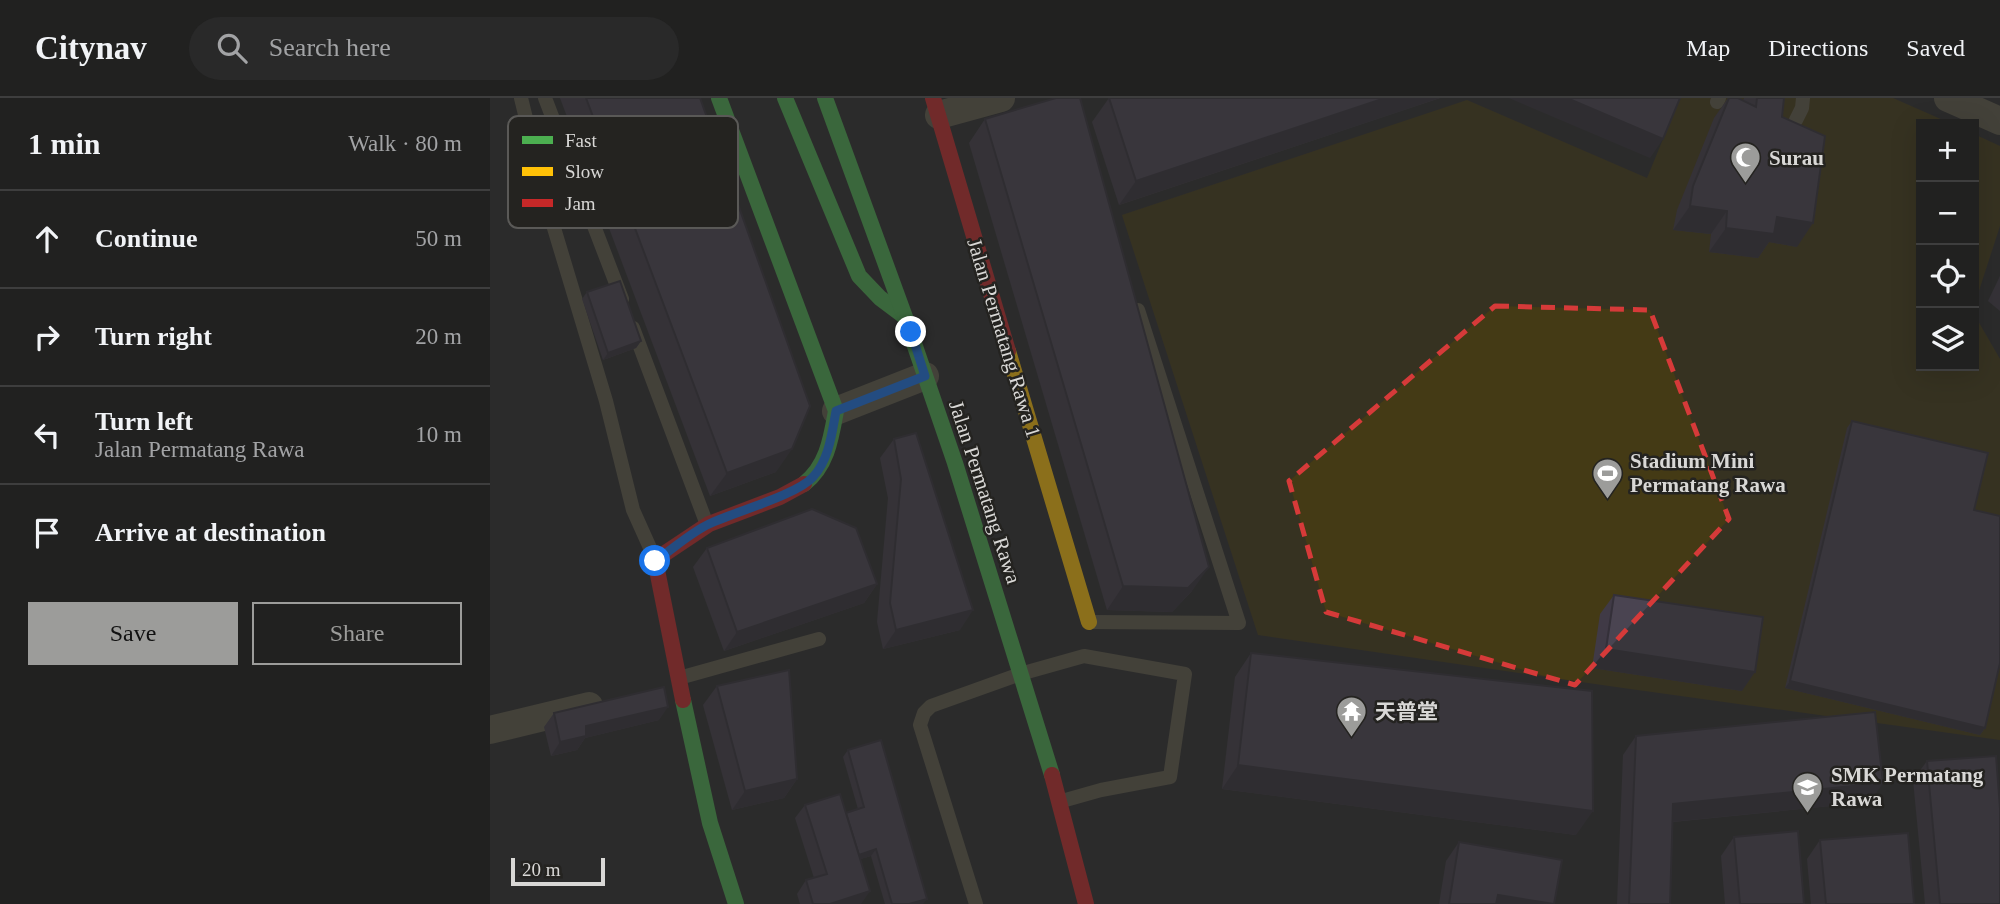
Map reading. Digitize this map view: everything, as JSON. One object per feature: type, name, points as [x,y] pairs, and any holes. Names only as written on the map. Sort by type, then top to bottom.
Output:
[{"type":"street","points":[[719,98],[726,116]]},
{"type":"street","points":[[785,98],[859,276],[889,308],[905,317]]},
{"type":"street","name":"Jalan Permatang Rawa 1","points":[[1001,98],[936,107],[1089,622]]},
{"type":"street","points":[[1948,98],[2000,121]]},
{"type":"street","name":"Jalan Permatang Rawa","points":[[831,100],[955,463],[1060,801],[1086,904]]},
{"type":"street","points":[[736,904],[710,823],[655,561],[707,525],[792,491],[812,479],[823,463],[836,411],[738,149]]},
{"type":"street","points":[[836,411],[925,376]]},
{"type":"street","points":[[490,730],[613,700]]},
{"type":"lane","points":[[521,98],[525,116]]},
{"type":"lane","points":[[545,98],[552,116]]},
{"type":"lane","points":[[1796,120],[1803,98]]},
{"type":"lane","points":[[554,228],[606,401],[633,510],[655,561]]},
{"type":"lane","points":[[594,228],[707,525]]},
{"type":"lane","points":[[1089,622],[1239,622],[1132,295]]},
{"type":"lane","points":[[678,678],[819,639]]},
{"type":"lane","points":[[976,904],[920,725],[924,713],[931,706],[1020,674],[1084,656],[1185,674],[1171,777],[1060,801]]},
{"type":"highlighted area","points":[[1495,306],[1650,310],[1729,519],[1575,685],[1326,612],[1289,481]]},
{"type":"shaded area","name":"Stadium Mini Permatang Rawa","points":[[1680,98],[1893,98],[1941,119],[1916,119],[1916,371],[1979,371],[1979,323],[2000,359],[2000,740],[1258,635],[1122,215],[1467,100],[1647,178]]},
{"type":"shaded area","points":[[1979,136],[2000,146],[2000,226],[1979,291]]},
{"type":"building","points":[[586,98],[700,98],[706,116],[593,116]]},
{"type":"building","points":[[1056,98],[1080,98],[1209,567],[1188,588],[1123,586],[985,119]]},
{"type":"building","points":[[1109,98],[1385,98],[1136,181]]},
{"type":"building","points":[[1567,98],[1680,98],[1663,139]]},
{"type":"building","name":"Surau","points":[[1729,98],[1738,98],[1756,107],[1757,98],[1784,98],[1782,117],[1825,136],[1813,223],[1777,217],[1774,234],[1726,228],[1727,211],[1690,206],[1693,186]]},
{"type":"building","points":[[738,204],[810,406],[792,449],[727,473],[635,228],[738,228]]},
{"type":"building","points":[[620,281],[641,341],[608,353],[587,292]]},
{"type":"building","points":[[1852,421],[1988,453],[1974,510],[2000,516],[2000,663],[1985,728],[1790,681]]},
{"type":"building","points":[[916,433],[973,610],[896,630],[890,603],[901,479],[894,439]]},
{"type":"building","points":[[812,509],[856,528],[877,584],[737,632],[707,548]]},
{"type":"building","points":[[1614,595],[1763,617],[1755,672],[1606,649]]},
{"type":"building","points":[[1251,653],[1592,691],[1593,811],[1238,765]]},
{"type":"building","points":[[789,670],[797,779],[745,791],[717,686]]},
{"type":"building","points":[[664,687],[668,707],[586,726],[586,736],[560,742],[554,713]]},
{"type":"building","points":[[1875,712],[1883,783],[1673,804],[1670,904],[1629,904],[1636,736]]},
{"type":"building","points":[[881,740],[927,899],[909,904],[892,904],[876,849],[859,855],[846,813],[864,807],[848,750]]},
{"type":"building","points":[[1996,756],[2000,808],[2000,904],[1940,904],[1927,761]]},
{"type":"building","points":[[840,794],[870,891],[830,904],[813,904],[806,880],[827,874],[805,805]]},
{"type":"building","points":[[1798,831],[1804,904],[1740,904],[1734,837]]},
{"type":"building","points":[[1908,833],[1914,904],[1826,904],[1820,840]]},
{"type":"building","points":[[1459,842],[1562,860],[1554,904],[1498,895],[1496,904],[1449,904]]},
{"type":"traffic: fast","points":[[719,98],[726,116]]},
{"type":"traffic: fast","points":[[785,98],[859,276],[880,298],[904,316]]},
{"type":"traffic: fast","points":[[825,98],[955,463],[1052,775]]},
{"type":"traffic: fast","points":[[738,149],[836,411],[830,442],[823,460],[804,484]]},
{"type":"traffic: fast","points":[[683,700],[710,823],[736,904]]},
{"type":"traffic: slow","points":[[1008,351],[1089,622]]},
{"type":"traffic: jam","points":[[933,98],[1008,351]]},
{"type":"traffic: jam","points":[[683,700],[655,560],[709,524],[780,497],[804,484]]},
{"type":"traffic: jam","points":[[1052,775],[1086,904]]},
{"type":"place","name":"Surau","points":[[1746,185]]},
{"type":"place","name":"Stadium Mini Permatang Rawa","points":[[1607,500]]},
{"type":"place","name":"天普堂","points":[[1352,739]]},
{"type":"place","name":"SMK Permatang Rawa","points":[[1808,814]]},
{"type":"route","points":[[655,561],[707,525],[792,491],[812,479],[823,463],[836,411],[925,376],[911,332]]}]
